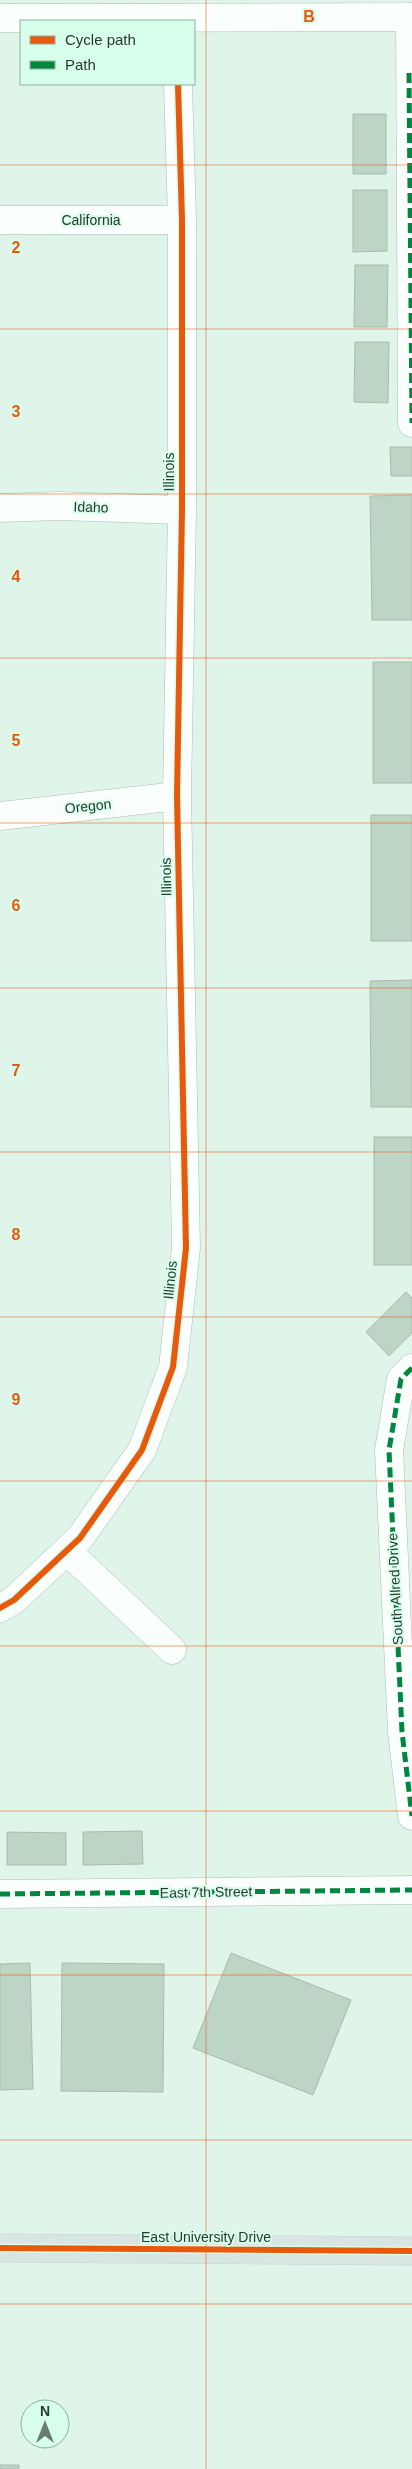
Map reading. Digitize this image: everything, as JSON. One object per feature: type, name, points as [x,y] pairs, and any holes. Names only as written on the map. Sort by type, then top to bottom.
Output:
[{"type":"main road","name":"East University Drive","points":[[0,2248],[412,2251]]},
{"type":"street","points":[[0,18],[411,17],[409,73],[412,423]]},
{"type":"street","name":"Illinois","points":[[0,1608],[14,1600],[80,1538],[142,1450],[173,1367],[186,1248],[177,796],[182,510],[182,220],[178,85]]},
{"type":"street","name":"California","points":[[0,220],[182,220]]},
{"type":"street","name":"Idaho","points":[[0,508],[58,506],[182,510]]},
{"type":"street","name":"Oregon","points":[[0,816],[177,796]]},
{"type":"street","name":"South Allred Drive","points":[[412,1368],[401,1379],[389,1450],[402,1732],[412,1816]]},
{"type":"street","points":[[67,1551],[172,1650]]},
{"type":"street","name":"East 7th Street","points":[[0,1894],[412,1890]]},
{"type":"building","points":[[353,114],[386,114],[386,174],[353,174]]},
{"type":"building","points":[[353,190],[387,190],[387,251],[353,252]]},
{"type":"building","points":[[355,265],[388,265],[387,327],[354,327]]},
{"type":"building","points":[[355,342],[389,342],[388,403],[354,402]]},
{"type":"building","points":[[390,447],[412,447],[412,476],[391,476]]},
{"type":"building","points":[[412,495],[412,620],[372,620],[370,496]]},
{"type":"building","points":[[373,662],[412,662],[412,783],[373,783]]},
{"type":"building","points":[[371,815],[412,815],[412,941],[371,941]]},
{"type":"building","points":[[412,980],[412,1107],[371,1107],[370,981]]},
{"type":"building","points":[[374,1137],[412,1137],[412,1265],[374,1265]]},
{"type":"building","points":[[406,1292],[412,1298],[412,1333],[389,1356],[366,1332]]},
{"type":"building","points":[[142,1831],[143,1864],[83,1865],[83,1832]]},
{"type":"building","points":[[7,1832],[66,1833],[66,1865],[7,1865]]},
{"type":"building","points":[[231,1953],[351,2000],[313,2095],[193,2048]]},
{"type":"building","points":[[30,1963],[33,2089],[0,2090],[0,1964]]},
{"type":"building","points":[[62,1963],[164,1964],[163,2092],[61,2091]]},
{"type":"building","points":[[0,2465],[19,2465],[19,2469],[0,2469]]},
{"type":"marked path","points":[[409,73],[412,423]]},
{"type":"marked path","points":[[412,1368],[401,1379],[389,1450],[402,1732],[412,1816]]},
{"type":"marked path","points":[[0,1894],[412,1890]]},
{"type":"cycle path","points":[[0,1608],[14,1600],[80,1538],[142,1450],[173,1367],[186,1248],[177,796],[182,510],[182,220],[178,85]]},
{"type":"cycle path","points":[[0,2248],[412,2251]]}]
